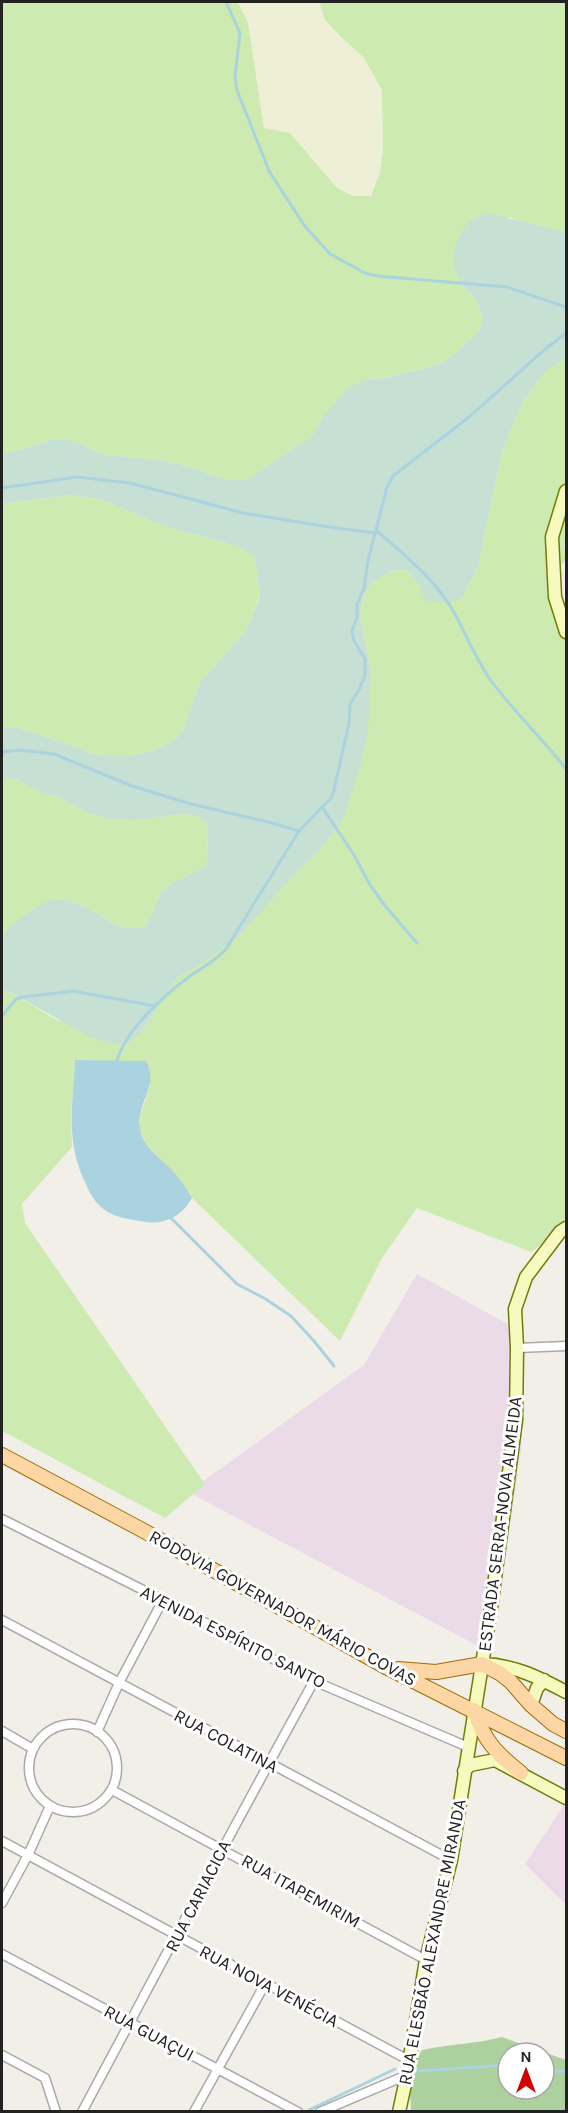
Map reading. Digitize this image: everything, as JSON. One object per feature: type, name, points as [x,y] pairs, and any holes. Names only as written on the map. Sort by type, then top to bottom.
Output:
[{"type":"main road","name":"RODOVIA GOVERNADOR MÁRIO COVAS","points":[[2,1455],[144,1531],[384,1666],[567,1758]]},
{"type":"main road","points":[[384,1666],[410,1671],[436,1672],[482,1664],[501,1674],[511,1682],[531,1706],[553,1724],[567,1731]]},
{"type":"main road","points":[[474,1710],[486,1740],[496,1752],[521,1773]]},
{"type":"street","points":[[567,491],[552,537],[555,597],[567,632]]},
{"type":"street","name":"ESTRADA SERRA-NOVA ALMEIDA","points":[[482,1664],[516,1420],[515,1309],[526,1277],[560,1232],[567,1228]]},
{"type":"street","points":[[517,1348],[567,1346]]},
{"type":"street","name":"AVENIDA ESPÍRITO SANTO","points":[[2,1518],[163,1600],[314,1681],[468,1747]]},
{"type":"street","points":[[97,1732],[119,1683],[163,1600]]},
{"type":"street","name":"RUA COLATINA","points":[[2,1620],[451,1860]]},
{"type":"street","points":[[482,1664],[514,1669],[544,1680],[567,1692]]},
{"type":"street","name":"RUA ELESBÃO ALEXANDRE MIRANDA","points":[[399,2112],[408,2075],[426,1960],[451,1860],[482,1664]]},
{"type":"street","points":[[531,1706],[537,1688],[544,1680]]},
{"type":"street","name":"RUA CARIACICA","points":[[82,2112],[222,1848],[314,1681]]},
{"type":"street","points":[[70,1724],[90,1728],[97,1732],[103,1736],[115,1754],[117,1769],[112,1790],[96,1806],[81,1812],[66,1812],[42,1801],[29,1778],[28,1770],[33,1749],[42,1736],[61,1725],[70,1724]]},
{"type":"street","points":[[2,1731],[33,1749]]},
{"type":"street","points":[[468,1747],[567,1798]]},
{"type":"street","points":[[464,1771],[470,1766],[495,1760]]},
{"type":"street","name":"RUA ITAPEMIRIM","points":[[112,1790],[426,1960]]},
{"type":"street","points":[[2,1903],[28,1855],[50,1806]]},
{"type":"street","name":"RUA NOVA VENÉCIA","points":[[2,1841],[410,2061]]},
{"type":"street","name":"RUA GUAÇUI","points":[[2,1954],[298,2112]]},
{"type":"street","points":[[194,2112],[265,1984]]},
{"type":"street","points":[[2,2055],[45,2078],[56,2112]]},
{"type":"street","points":[[320,2112],[408,2075]]},
{"type":"shaded area","points":[[417,1274],[515,1328],[524,1398],[521,1450],[491,1653],[188,1492],[364,1365]]},
{"type":"shaded area","points":[[564,1805],[566,1807],[566,1905],[525,1864]]},
{"type":"green space","points":[[2,2],[238,2],[248,23],[264,128],[290,133],[337,188],[353,196],[371,196],[380,173],[383,148],[382,90],[364,58],[325,20],[319,2],[566,2],[566,232],[530,225],[509,217],[463,286],[474,298],[483,315],[480,331],[443,363],[384,378],[367,379],[323,417],[311,437],[248,479],[227,480],[179,464],[105,455],[71,440],[53,439],[2,454]]},
{"type":"green space","points":[[238,2],[319,2],[326,20],[364,58],[382,90],[383,148],[380,173],[372,196],[353,196],[337,188],[290,134],[264,128],[248,23]]},
{"type":"green space","points":[[486,213],[566,232],[566,358],[547,370],[523,401],[502,452],[478,566],[463,597],[456,602],[425,601],[420,586],[407,570],[390,571],[372,583],[363,595],[360,616],[371,671],[368,731],[359,772],[341,823],[319,851],[291,878],[241,934],[199,966],[178,977],[140,1034],[128,1043],[111,1044],[90,1037],[2,988],[2,939],[10,926],[52,899],[67,900],[88,908],[117,926],[145,927],[165,889],[207,864],[208,830],[204,819],[194,815],[183,814],[135,820],[111,819],[88,813],[57,796],[44,794],[13,778],[2,779],[2,728],[18,728],[98,755],[144,753],[176,739],[183,730],[200,682],[245,632],[260,598],[255,557],[237,546],[164,526],[100,499],[70,495],[2,504],[2,454],[53,439],[71,440],[105,455],[179,464],[227,480],[248,479],[311,437],[323,417],[348,388],[367,379],[385,378],[443,363],[480,331],[483,315],[474,298],[463,286],[453,265],[455,244],[468,222]]},
{"type":"green space","points":[[566,358],[566,560],[557,569],[566,618],[566,1226],[531,1252],[417,1208],[382,1258],[340,1341],[192,1198],[185,1186],[145,1143],[140,1129],[140,1116],[150,1086],[146,1062],[75,1060],[71,1117],[72,1147],[22,1204],[25,1223],[205,1484],[165,1518],[2,1431],[2,988],[57,1020],[140,1034],[178,977],[199,966],[319,851],[341,823],[371,671],[360,616],[363,595],[372,583],[390,571],[407,570],[420,586],[463,597],[478,566],[502,452],[523,401],[547,370]]},
{"type":"green space","points":[[70,495],[100,499],[164,526],[237,546],[255,557],[260,597],[245,632],[200,682],[183,730],[176,739],[155,750],[132,755],[98,755],[18,728],[2,728],[2,504]]},
{"type":"green space","points":[[13,778],[44,794],[57,796],[88,813],[111,819],[135,820],[183,814],[204,819],[208,830],[207,864],[165,889],[145,927],[117,926],[88,908],[67,900],[52,899],[2,939],[2,779]]},
{"type":"green space","points":[[502,2037],[513,2041],[496,2041],[496,2101],[556,2101],[556,2056],[566,2060],[566,2111],[411,2111],[409,2071],[422,2050]]},
{"type":"water","points":[[75,1060],[146,1061],[150,1070],[150,1078],[141,1110],[141,1134],[147,1145],[176,1175],[192,1198],[173,1218],[153,1223],[125,1218],[108,1212],[93,1197],[79,1167],[73,1137]]},
{"type":"waterway","points":[[226,2],[240,33],[235,77],[237,90],[269,171],[304,225],[330,254],[365,273],[377,276],[507,287],[566,307]]},
{"type":"waterway","points":[[116,1064],[126,1040],[144,1017],[176,987],[222,954],[299,831],[331,798],[349,723],[350,704],[365,674],[365,659],[354,641],[352,631],[357,618],[357,605],[364,588],[368,561],[387,487],[393,476],[469,417],[566,333]]},
{"type":"waterway","points":[[2,488],[77,477],[130,483],[243,513],[376,533]]},
{"type":"waterway","points":[[377,531],[420,569],[439,590],[455,614],[492,682],[566,769]]},
{"type":"waterway","points":[[2,752],[19,750],[54,754],[132,786],[191,804],[299,831]]},
{"type":"waterway","points":[[322,807],[354,855],[370,885],[417,943]]},
{"type":"waterway","points":[[2,1016],[16,999],[73,991],[155,1006]]},
{"type":"waterway","points":[[169,1216],[237,1284],[291,1316],[334,1366]]},
{"type":"waterway","points":[[417,2071],[496,2066]]},
{"type":"waterway","points":[[309,2110],[395,2069]]},
{"type":"waterway","points":[[556,2070],[566,2072]]}]
